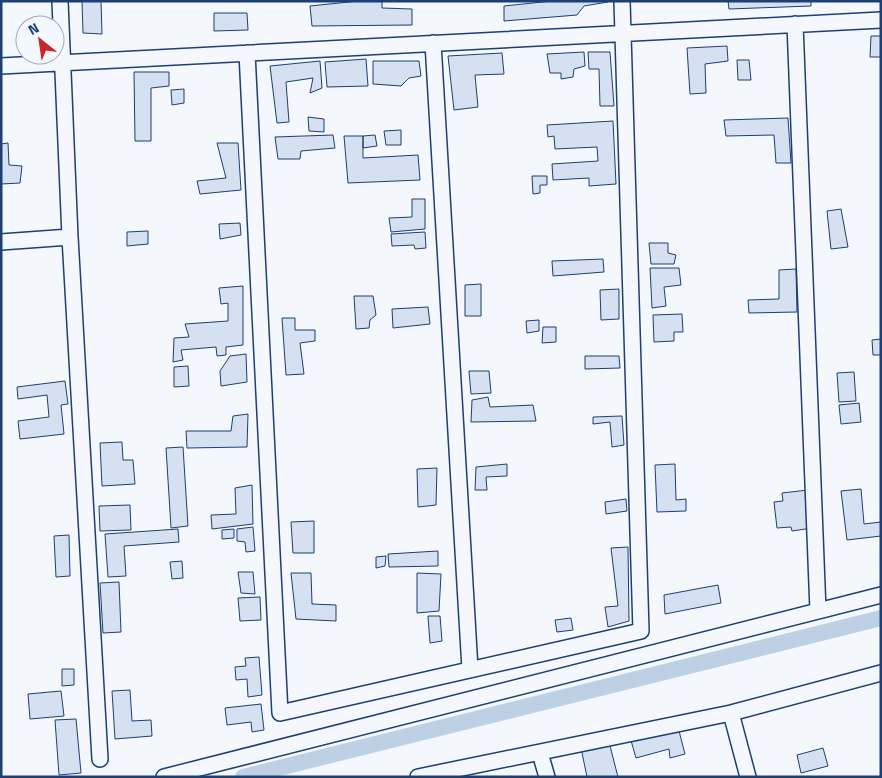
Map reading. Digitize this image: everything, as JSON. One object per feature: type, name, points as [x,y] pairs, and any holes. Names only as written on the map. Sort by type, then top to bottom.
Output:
[{"type":"street","points":[[60,1],[60,15]]},
{"type":"street","points":[[247,53],[280,713],[641,631],[622,1]]},
{"type":"street","points":[[65,63],[881,20]]},
{"type":"street","points":[[795,24],[818,611]]},
{"type":"street","points":[[433,43],[470,669]]},
{"type":"street","points":[[1,66],[21,65]]},
{"type":"street","points":[[61,65],[100,759]]},
{"type":"street","points":[[1,242],[70,237]]},
{"type":"street","points":[[164,777],[881,596]]},
{"type":"street","points":[[418,777],[731,713],[881,673]]},
{"type":"street","points":[[731,713],[748,777]]},
{"type":"street","points":[[540,753],[547,777]]},
{"type":"building","points":[[82,1],[101,1],[102,34],[83,33]]},
{"type":"building","points":[[359,1],[382,1],[382,8],[412,9],[412,25],[312,26],[310,6]]},
{"type":"building","points":[[552,1],[608,2],[584,6],[577,15],[504,21],[504,6]]},
{"type":"building","points":[[728,1],[811,1],[811,6],[729,9]]},
{"type":"building","points":[[214,13],[247,13],[248,30],[214,31]]},
{"type":"building","points":[[871,36],[881,36],[881,57],[870,57]]},
{"type":"building","points":[[727,46],[728,61],[705,64],[706,93],[690,94],[687,48]]},
{"type":"building","points":[[584,52],[585,66],[574,69],[573,77],[561,79],[561,73],[550,73],[547,54]]},
{"type":"building","points":[[588,52],[610,52],[614,106],[600,106],[599,69],[589,69]]},
{"type":"building","points":[[502,53],[504,74],[475,75],[478,107],[454,110],[448,56]]},
{"type":"building","points":[[366,59],[368,86],[327,87],[325,62]]},
{"type":"building","points":[[737,60],[749,60],[751,80],[738,80]]},
{"type":"building","points":[[320,61],[322,88],[310,93],[313,78],[286,82],[289,122],[277,123],[270,66]]},
{"type":"building","points":[[373,61],[419,61],[421,76],[409,78],[401,86],[373,84]]},
{"type":"building","points":[[134,72],[169,72],[169,86],[151,88],[151,141],[135,141]]},
{"type":"building","points":[[184,89],[184,103],[172,105],[171,90]]},
{"type":"building","points":[[308,117],[324,119],[324,132],[309,131]]},
{"type":"building","points":[[788,118],[791,163],[776,163],[774,135],[726,136],[724,120]]},
{"type":"building","points":[[613,121],[616,184],[589,186],[589,178],[553,180],[552,164],[598,161],[597,147],[555,149],[554,136],[548,137],[547,125]]},
{"type":"building","points":[[401,130],[401,145],[386,145],[384,131]]},
{"type":"building","points":[[333,135],[335,148],[301,151],[300,159],[278,159],[275,137]]},
{"type":"building","points":[[375,135],[377,146],[363,148],[363,136]]},
{"type":"building","points":[[344,136],[363,136],[363,158],[418,155],[420,180],[348,183]]},
{"type":"building","points":[[8,143],[9,165],[22,166],[20,183],[1,184],[1,144]]},
{"type":"building","points":[[217,143],[238,143],[241,190],[200,194],[197,181],[226,178]]},
{"type":"building","points":[[532,176],[547,176],[547,185],[540,185],[540,193],[533,194]]},
{"type":"building","points":[[412,199],[425,199],[425,229],[391,232],[389,218],[412,217]]},
{"type":"building","points":[[841,209],[848,247],[831,249],[827,211]]},
{"type":"building","points":[[240,223],[241,235],[220,239],[219,224]]},
{"type":"building","points":[[148,231],[148,244],[127,246],[127,232]]},
{"type":"building","points":[[425,232],[426,248],[415,249],[414,245],[392,246],[391,234]]},
{"type":"building","points":[[649,243],[668,243],[668,253],[676,255],[674,264],[651,264]]},
{"type":"building","points":[[603,259],[604,272],[553,276],[552,261]]},
{"type":"building","points":[[650,268],[679,268],[681,285],[664,287],[666,306],[652,308]]},
{"type":"building","points":[[796,269],[797,312],[749,313],[748,300],[779,299],[779,270]]},
{"type":"building","points":[[481,284],[481,316],[465,316],[465,285]]},
{"type":"building","points":[[243,286],[243,345],[226,347],[226,355],[217,356],[216,347],[181,350],[183,360],[173,362],[174,338],[189,337],[185,324],[228,321],[228,303],[221,304],[219,288]]},
{"type":"building","points":[[619,289],[619,319],[601,320],[600,290]]},
{"type":"building","points":[[354,296],[373,296],[376,315],[370,320],[369,328],[356,329]]},
{"type":"building","points":[[428,307],[430,324],[393,328],[392,309]]},
{"type":"building","points":[[682,314],[683,332],[674,332],[674,341],[654,342],[653,315]]},
{"type":"building","points":[[282,318],[295,318],[295,330],[315,330],[315,341],[300,343],[304,374],[286,375]]},
{"type":"building","points":[[539,320],[539,331],[527,333],[526,321]]},
{"type":"building","points":[[543,327],[556,327],[556,342],[542,343]]},
{"type":"building","points":[[881,339],[881,355],[873,355],[872,340]]},
{"type":"building","points":[[246,354],[247,382],[221,386],[220,371],[230,356]]},
{"type":"building","points":[[585,356],[619,356],[620,368],[585,369]]},
{"type":"building","points":[[188,366],[189,386],[174,387],[174,367]]},
{"type":"building","points":[[469,371],[489,371],[491,393],[471,394]]},
{"type":"building","points":[[854,372],[856,401],[839,402],[837,373]]},
{"type":"building","points":[[65,381],[68,404],[61,405],[64,434],[20,439],[18,421],[49,417],[47,395],[18,399],[17,387]]},
{"type":"building","points":[[488,397],[490,407],[533,405],[536,421],[471,422],[472,400]]},
{"type":"building","points":[[859,403],[861,422],[841,424],[839,405]]},
{"type":"building","points":[[248,414],[247,447],[187,448],[186,431],[231,431],[233,416]]},
{"type":"building","points":[[622,416],[624,445],[612,447],[610,422],[593,424],[593,417]]},
{"type":"building","points":[[122,442],[123,460],[133,460],[135,484],[102,486],[100,443]]},
{"type":"building","points":[[183,447],[188,526],[171,528],[166,448]]},
{"type":"building","points":[[507,464],[507,476],[486,477],[487,490],[475,490],[476,467]]},
{"type":"building","points":[[675,464],[676,500],[686,499],[686,511],[657,512],[655,465]]},
{"type":"building","points":[[437,468],[436,505],[418,507],[417,469]]},
{"type":"building","points":[[252,485],[253,524],[212,529],[211,515],[236,514],[235,488]]},
{"type":"building","points":[[861,489],[864,524],[881,522],[881,536],[847,540],[841,491]]},
{"type":"building","points":[[808,490],[812,528],[792,531],[791,527],[777,528],[774,502],[783,501],[782,493]]},
{"type":"building","points":[[626,499],[627,511],[606,514],[605,502]]},
{"type":"building","points":[[130,505],[131,530],[100,531],[99,506]]},
{"type":"building","points":[[314,521],[314,553],[293,553],[291,522]]},
{"type":"building","points":[[253,527],[255,551],[246,552],[245,542],[237,541],[237,529]]},
{"type":"building","points":[[178,529],[179,542],[124,546],[126,576],[108,577],[105,534]]},
{"type":"building","points":[[234,529],[234,538],[222,539],[222,530]]},
{"type":"building","points":[[69,535],[70,576],[56,577],[54,536]]},
{"type":"building","points":[[628,547],[629,621],[608,627],[605,607],[618,606],[611,548]]},
{"type":"building","points":[[438,551],[438,566],[389,567],[388,554]]},
{"type":"building","points":[[386,556],[385,566],[376,568],[376,557]]},
{"type":"building","points":[[182,561],[183,578],[172,579],[170,562]]},
{"type":"building","points":[[238,572],[253,572],[255,594],[241,593]]},
{"type":"building","points":[[291,573],[311,573],[312,604],[336,605],[336,621],[296,619]]},
{"type":"building","points":[[417,573],[441,574],[439,611],[417,613]]},
{"type":"building","points":[[119,582],[121,632],[103,633],[100,583]]},
{"type":"building","points":[[718,585],[721,603],[665,614],[664,595]]},
{"type":"building","points":[[260,597],[261,620],[240,621],[238,598]]},
{"type":"building","points":[[428,616],[440,616],[442,641],[430,643]]},
{"type":"building","points":[[571,618],[573,630],[557,632],[555,620]]},
{"type":"building","points":[[259,657],[262,695],[248,697],[247,679],[236,680],[235,667],[246,666],[245,658]]},
{"type":"building","points":[[62,669],[74,669],[74,685],[62,686]]},
{"type":"building","points":[[130,690],[132,721],[151,720],[152,736],[115,739],[112,691]]},
{"type":"building","points":[[61,691],[64,716],[30,719],[28,694]]},
{"type":"building","points":[[261,704],[264,730],[252,732],[251,722],[227,725],[225,708]]},
{"type":"building","points":[[76,719],[81,773],[59,775],[55,720]]},
{"type":"building","points":[[678,727],[685,754],[670,758],[669,749],[636,758],[630,737]]},
{"type":"building","points":[[609,742],[618,777],[587,777],[581,748]]},
{"type":"building","points":[[823,748],[828,766],[801,773],[797,755]]},
{"type":"waterway","points":[[243,777],[881,618]]}]
